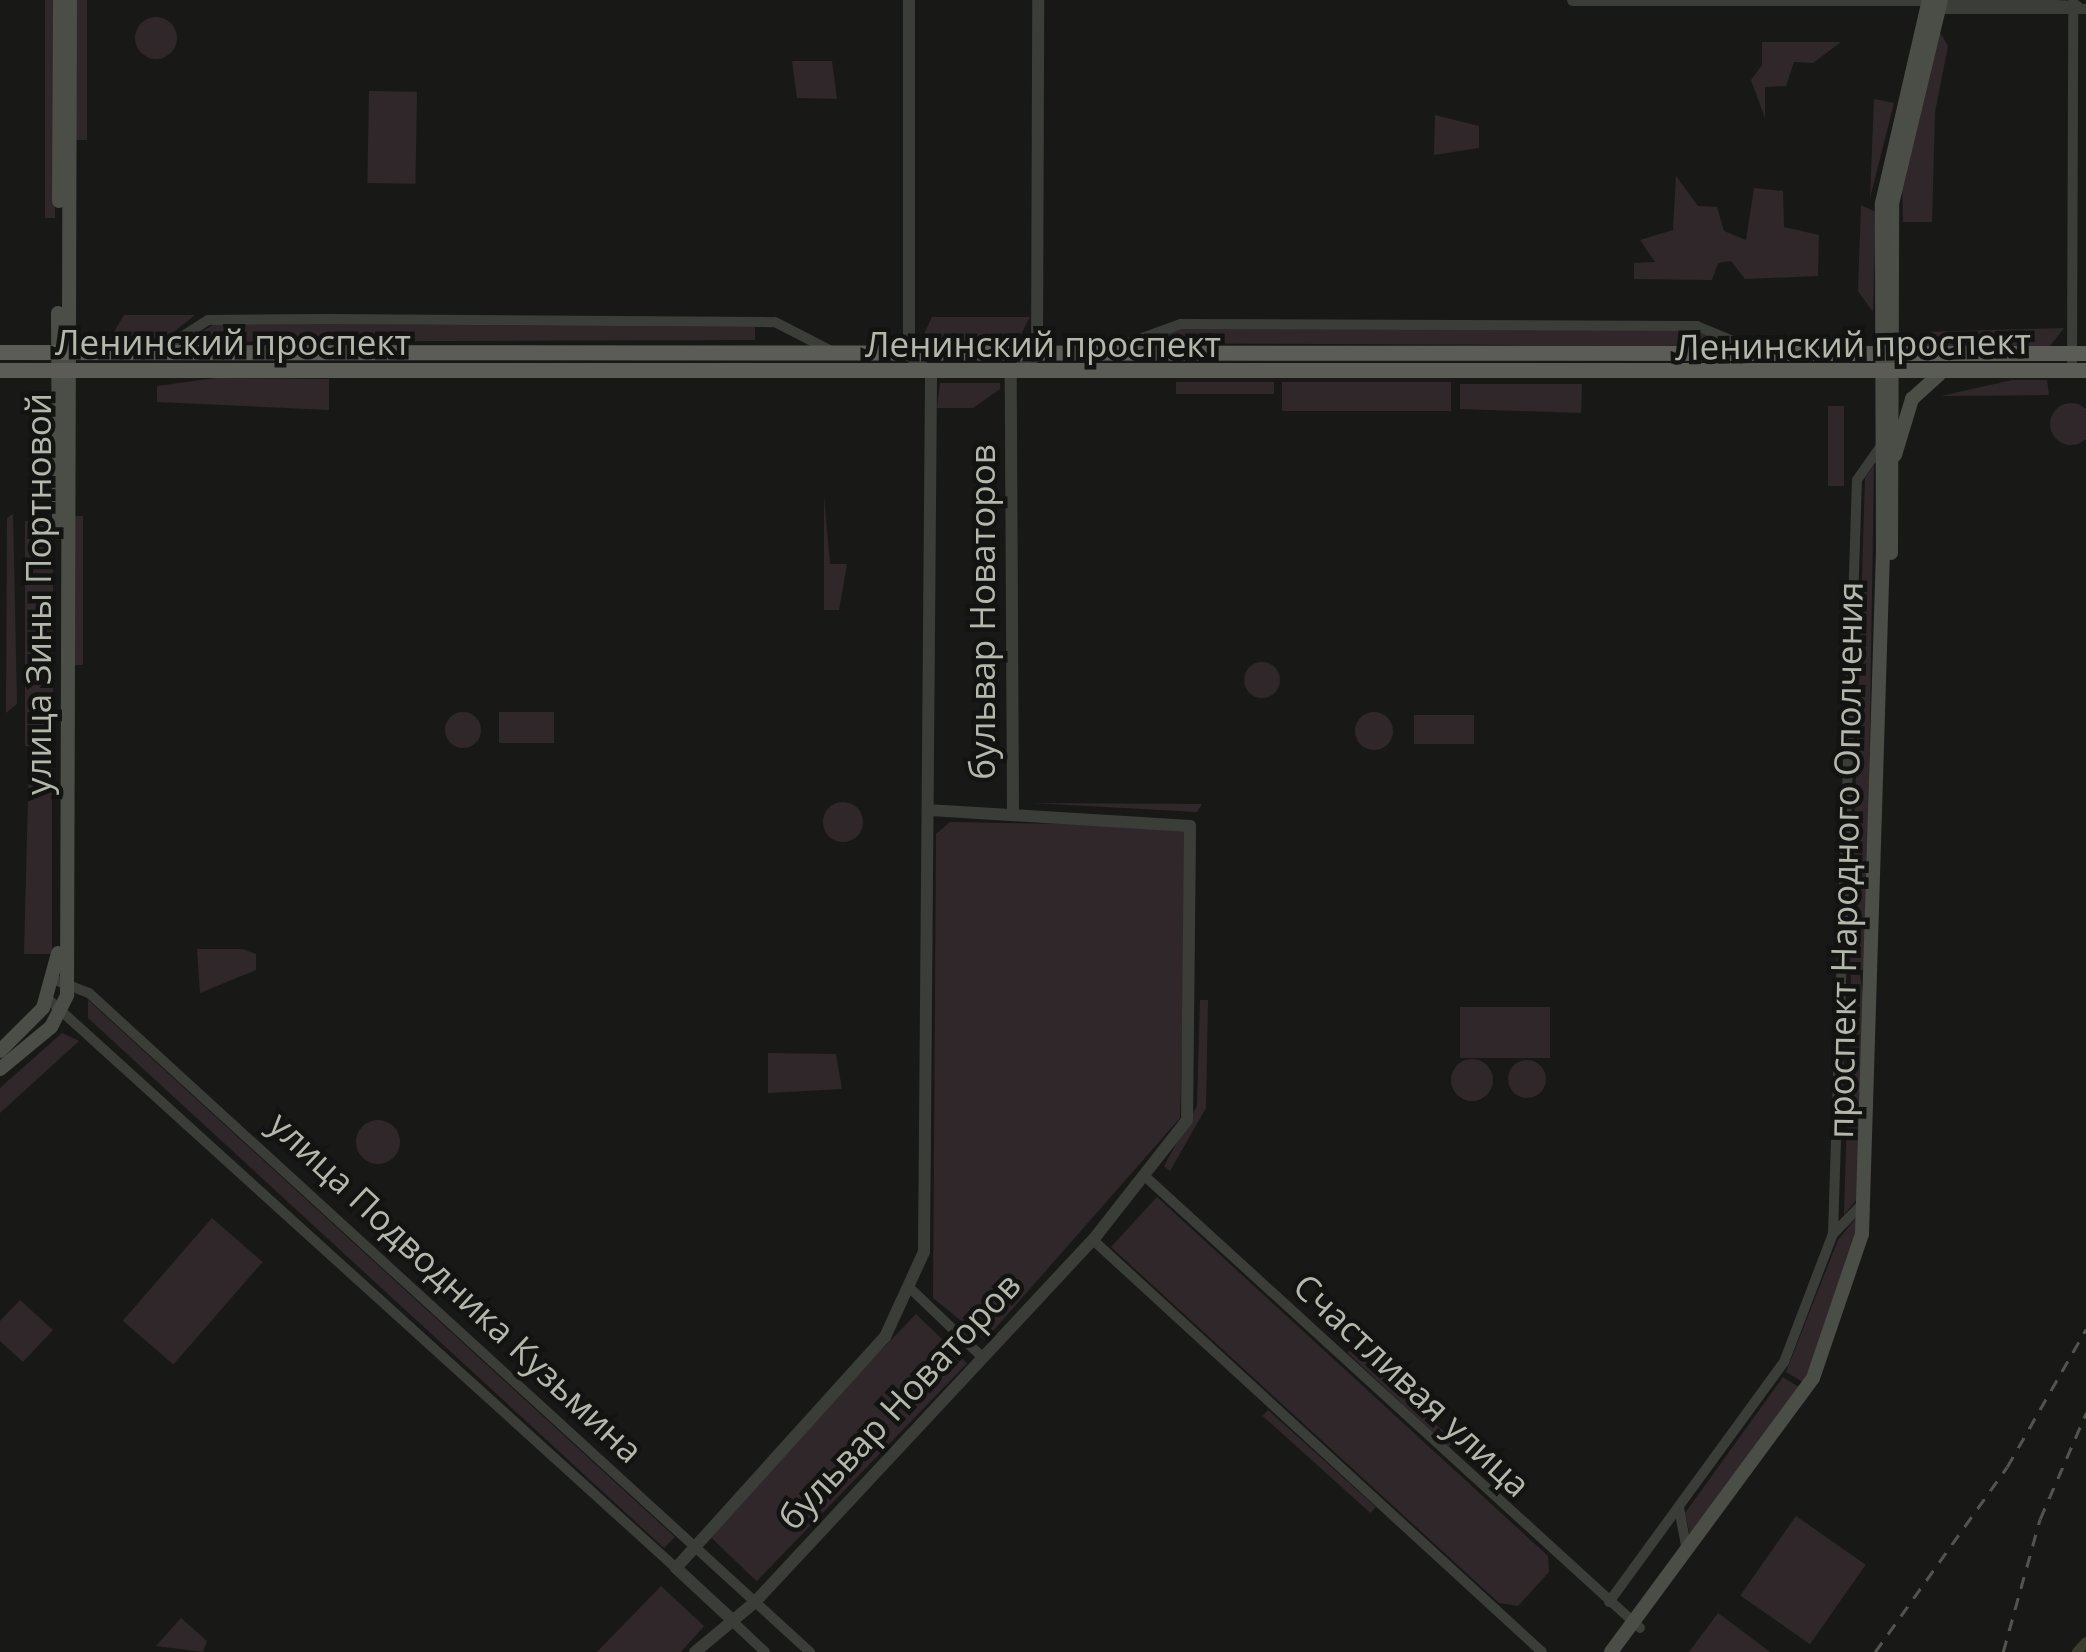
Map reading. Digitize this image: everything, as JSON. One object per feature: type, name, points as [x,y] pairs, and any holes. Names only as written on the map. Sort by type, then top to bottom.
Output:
[{"type":"main road","name":"улица Зины Портновой","points":[[60,0],[64,1009]]},
{"type":"main road","name":"улица Зины Портновой","points":[[63,352],[70,0]]},
{"type":"main road","name":"проспект Народного Ополчения","points":[[1611,1652],[1637,1625],[1818,1387],[1868,1248],[1893,461],[1883,356],[1896,174],[1937,2]]},
{"type":"main road","name":"Ленинский проспект","points":[[0,352],[1883,356],[2079,362]]},
{"type":"main road","points":[[931,354],[931,374]]},
{"type":"main road","points":[[1011,355],[1011,374]]},
{"type":"main road","name":"Ленинский проспект","points":[[0,370],[1884,376],[1940,375],[2079,362]]},
{"type":"main road","points":[[1893,461],[1912,398],[1940,375]]},
{"type":"main road","name":"проспект Народного Ополчения","points":[[1622,1652],[1687,1552],[1820,1365],[1846,1301],[1866,1200],[1879,448],[1884,376]]},
{"type":"main road","name":"улица Зины Портновой","points":[[48,999],[61,980]]},
{"type":"main road","points":[[0,1051],[48,999]]},
{"type":"main road","points":[[0,1069],[64,1009]]},
{"type":"street","points":[[909,0],[909,354],[931,374]]},
{"type":"street","points":[[1011,374],[1037,355],[1038,0]]},
{"type":"street","points":[[1573,0],[2078,6],[2079,362]]},
{"type":"street","points":[[157,352],[208,320],[325,318],[775,322],[837,354]]},
{"type":"street","points":[[1098,355],[1181,324],[1697,326],[1766,356]]},
{"type":"street","name":"бульвар Новаторов","points":[[676,1568],[869,1356],[913,1291],[928,1214],[931,374]]},
{"type":"street","name":"бульвар Новаторов","points":[[695,1652],[730,1618],[755,1602],[1148,1179],[1180,1136],[1193,1089],[1194,832],[1176,819],[1013,813],[1011,374]]},
{"type":"street","points":[[1609,1602],[1784,1362],[1833,1234],[1858,480],[1879,448]]},
{"type":"street","points":[[930,810],[1013,813]]},
{"type":"street","name":"улица Подводника Кузьмина","points":[[61,980],[810,1652]]},
{"type":"street","name":"улица Подводника Кузьмина","points":[[48,999],[64,1009],[765,1652]]},
{"type":"street","name":"Счастливая улица","points":[[1148,1179],[1637,1625]]},
{"type":"street","points":[[1833,1234],[1866,1200]]},
{"type":"street","points":[[1093,1240],[1542,1652]]},
{"type":"street","points":[[913,1291],[982,1356]]},
{"type":"street","points":[[1680,1508],[1687,1552]]},
{"type":"shaded area","points":[[45,0],[55,0],[55,218],[45,218]]},
{"type":"shaded area","points":[[76,0],[87,0],[87,140],[76,140]]},
{"type":"shaded area","points":[[156,17],[171,23],[177,38],[171,53],[156,59],[141,53],[135,38],[141,23]]},
{"type":"shaded area","points":[[1939,31],[1948,46],[1935,112],[1932,222],[1903,222],[1902,178]]},
{"type":"shaded area","points":[[1762,42],[1841,42],[1813,63],[1794,62],[1786,86],[1765,87],[1765,118],[1751,80],[1762,65]]},
{"type":"shaded area","points":[[792,61],[832,61],[837,99],[797,98]]},
{"type":"shaded area","points":[[369,91],[417,92],[415,184],[367,183]]},
{"type":"shaded area","points":[[1874,99],[1894,103],[1870,198]]},
{"type":"shaded area","points":[[1435,115],[1479,126],[1479,148],[1434,155]]},
{"type":"shaded area","points":[[1676,176],[1698,206],[1717,207],[1724,231],[1746,240],[1754,188],[1783,191],[1784,227],[1819,235],[1818,276],[1745,279],[1731,261],[1718,263],[1712,280],[1634,279],[1634,263],[1655,262],[1640,240],[1673,230]]},
{"type":"shaded area","points":[[1861,205],[1876,212],[1873,312],[1858,291]]},
{"type":"shaded area","points":[[124,315],[195,315],[166,338],[109,340]]},
{"type":"shaded area","points":[[932,317],[1030,317],[1017,342],[921,341]]},
{"type":"shaded area","points":[[217,323],[755,327],[755,340],[182,342]]},
{"type":"shaded area","points":[[1180,328],[1697,330],[1735,346],[1134,343]]},
{"type":"shaded area","points":[[2064,328],[2050,346],[1917,346],[1924,332]]},
{"type":"shaded area","points":[[216,378],[329,379],[329,410],[157,402],[157,386]]},
{"type":"shaded area","points":[[2012,380],[2047,380],[2049,395],[1941,396]]},
{"type":"shaded area","points":[[1176,382],[1274,382],[1274,394],[1176,394]]},
{"type":"shaded area","points":[[1282,382],[1451,382],[1451,411],[1282,411]]},
{"type":"shaded area","points":[[940,383],[1000,383],[1000,389],[973,408],[937,408]]},
{"type":"shaded area","points":[[1460,384],[1582,384],[1581,413],[1460,409]]},
{"type":"shaded area","points":[[2071,403],[2086,409],[2092,424],[2086,439],[2071,445],[2056,439],[2050,424],[2056,409]]},
{"type":"shaded area","points":[[1828,406],[1844,406],[1844,486],[1828,486]]},
{"type":"shaded area","points":[[1874,465],[1866,970],[1850,970],[1865,478]]},
{"type":"shaded area","points":[[824,496],[830,564],[847,564],[839,610],[824,610]]},
{"type":"shaded area","points":[[13,514],[17,704],[6,713],[7,518]]},
{"type":"shaded area","points":[[74,516],[83,516],[83,665],[74,665]]},
{"type":"shaded area","points":[[25,521],[53,521],[53,746],[25,746]]},
{"type":"shaded area","points":[[1262,662],[1275,667],[1280,680],[1275,693],[1262,698],[1249,693],[1244,680],[1249,667]]},
{"type":"shaded area","points":[[463,712],[476,717],[481,730],[476,743],[463,748],[450,743],[445,730],[450,717]]},
{"type":"shaded area","points":[[499,712],[554,712],[554,743],[499,743]]},
{"type":"shaded area","points":[[1374,712],[1388,717],[1393,731],[1388,745],[1374,750],[1360,745],[1355,731],[1360,717]]},
{"type":"shaded area","points":[[1414,715],[1474,715],[1474,744],[1414,744]]},
{"type":"shaded area","points":[[29,760],[52,760],[52,954],[24,954]]},
{"type":"shaded area","points":[[843,802],[857,808],[863,822],[857,836],[843,842],[829,836],[823,822],[829,808]]},
{"type":"shaded area","points":[[1032,803],[1202,804],[1197,812]]},
{"type":"shaded area","points":[[950,822],[1183,826],[1188,838],[1180,1118],[985,1340],[933,1298],[936,834]]},
{"type":"shaded area","points":[[197,949],[242,949],[256,954],[256,970],[200,993]]},
{"type":"shaded area","points":[[1851,975],[1860,975],[1864,1002],[1859,1197],[1844,1215]]},
{"type":"shaded area","points":[[88,1000],[675,1537],[664,1548],[88,1018]]},
{"type":"shaded area","points":[[1200,1000],[1208,1000],[1206,1108],[1170,1171],[1164,1166],[1197,1106]]},
{"type":"shaded area","points":[[1460,1007],[1550,1007],[1550,1058],[1460,1058]]},
{"type":"shaded area","points":[[62,1033],[79,1041],[0,1113],[0,1088]]},
{"type":"shaded area","points":[[768,1053],[836,1054],[842,1089],[768,1093]]},
{"type":"shaded area","points":[[1472,1059],[1487,1065],[1493,1080],[1487,1095],[1472,1101],[1457,1095],[1451,1080],[1457,1065]]},
{"type":"shaded area","points":[[1527,1060],[1540,1066],[1546,1079],[1540,1092],[1527,1098],[1514,1092],[1508,1079],[1514,1066]]},
{"type":"shaded area","points":[[378,1120],[394,1126],[400,1142],[394,1158],[378,1164],[362,1158],[356,1142],[362,1126]]},
{"type":"shaded area","points":[[1157,1197],[1548,1556],[1549,1572],[1518,1606],[1499,1603],[1111,1247]]},
{"type":"shaded area","points":[[1859,1214],[1841,1301],[1803,1382],[1786,1372],[1838,1240]]},
{"type":"shaded area","points":[[212,1218],[263,1262],[173,1365],[123,1321]]},
{"type":"shaded area","points":[[20,1300],[53,1330],[23,1362],[0,1341],[0,1321]]},
{"type":"shaded area","points":[[916,1314],[967,1363],[757,1581],[706,1532]]},
{"type":"shaded area","points":[[1353,1347],[1454,1441],[1448,1447],[1348,1353]]},
{"type":"shaded area","points":[[1783,1377],[1800,1388],[1690,1535],[1685,1513]]},
{"type":"shaded area","points":[[1268,1410],[1376,1507],[1370,1513],[1263,1416]]},
{"type":"shaded area","points":[[1796,1516],[1866,1565],[1810,1644],[1740,1595]]},
{"type":"shaded area","points":[[661,1586],[704,1626],[681,1652],[597,1652]]},
{"type":"shaded area","points":[[1718,1613],[1770,1652],[1689,1652]]},
{"type":"shaded area","points":[[181,1618],[207,1641],[203,1652],[156,1646]]},
{"type":"waterway","points":[[2077,1652],[2086,1642]]},
{"type":"railway","points":[[1875,1652],[2007,1467],[2086,1329]]},
{"type":"railway","points":[[2003,1652],[2040,1519],[2086,1413]]}]
